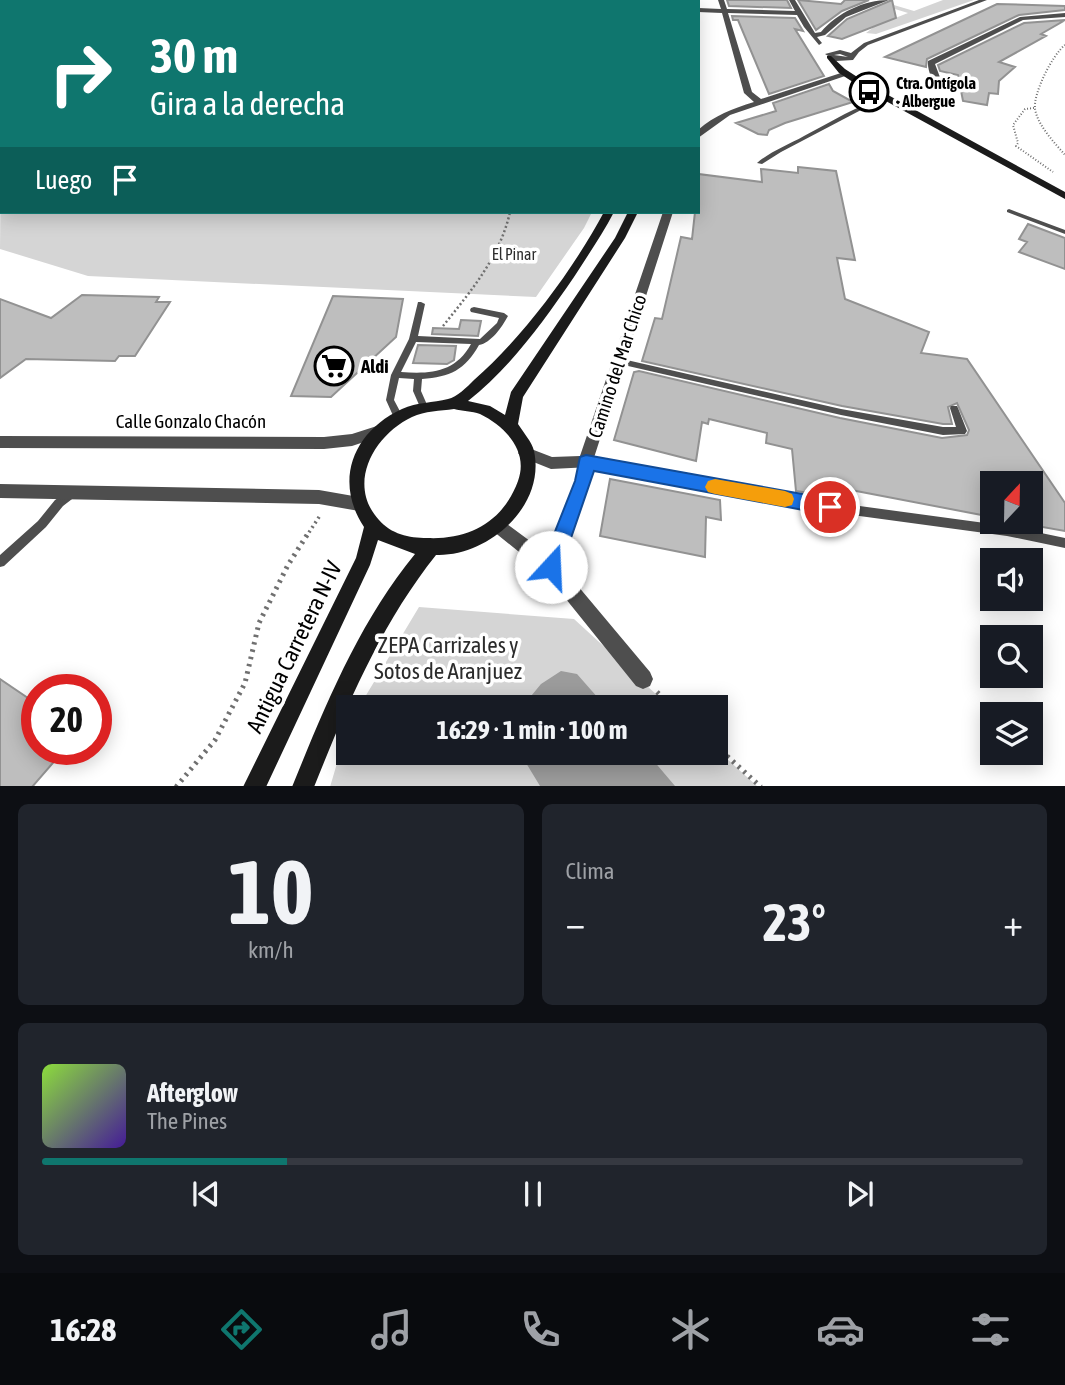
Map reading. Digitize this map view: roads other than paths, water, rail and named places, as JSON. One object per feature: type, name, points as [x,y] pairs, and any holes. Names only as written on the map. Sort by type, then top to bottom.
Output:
[{"type":"main road","points":[[829,55],[847,74],[888,99],[1065,196]]},
{"type":"main road","points":[[847,74],[847,67],[853,56]]},
{"type":"main road","points":[[454,404],[478,387],[512,354],[598,233],[608,214]]},
{"type":"main road","points":[[510,426],[516,396],[620,238],[632,214]]},
{"type":"main road","points":[[454,404],[485,410],[510,426],[520,438],[526,453],[528,478],[519,503],[499,526],[479,539],[455,547],[430,549],[398,543],[373,526],[359,504],[355,485],[358,465],[366,447],[398,417],[424,407],[454,404]]},
{"type":"main road","name":"Antigua Carretera N-IV","points":[[254,786],[364,559],[373,526]]},
{"type":"main road","points":[[303,786],[323,737],[385,610],[412,569],[430,549]]},
{"type":"street","points":[[721,0],[748,93],[759,102]]},
{"type":"street","points":[[792,0],[813,35],[829,55],[853,56],[866,44],[984,0]]},
{"type":"street","points":[[865,0],[878,3]]},
{"type":"street","points":[[813,35],[823,34],[838,18],[886,0]]},
{"type":"street","points":[[700,10],[799,13]]},
{"type":"street","points":[[940,88],[931,71],[931,63],[1022,18],[1065,15]]},
{"type":"street","points":[[829,55],[840,52],[853,56]]},
{"type":"street","points":[[700,133],[727,113],[847,74]]},
{"type":"street","name":"Camino del Mar Chico","points":[[526,453],[551,463],[586,463],[667,214]]},
{"type":"street","name":"Calle Gonzalo Chacón","points":[[0,443],[324,443],[352,440],[380,431]]},
{"type":"street","points":[[0,491],[331,498],[359,504]]},
{"type":"street","points":[[499,526],[551,567],[643,679]]},
{"type":"lane","points":[[760,163],[771,154],[823,129],[835,120],[888,99]]},
{"type":"lane","points":[[1009,211],[1065,232]]},
{"type":"lane","points":[[398,417],[390,400],[395,375],[412,339],[421,304]]},
{"type":"lane","points":[[412,339],[482,342],[500,324],[504,316],[474,310]]},
{"type":"lane","points":[[395,375],[418,376],[457,368],[470,357],[476,342]]},
{"type":"lane","points":[[618,361],[841,411],[943,430],[962,430],[954,408]]},
{"type":"lane","points":[[418,376],[417,391],[424,407]]},
{"type":"lane","points":[[551,567],[584,481],[586,463],[830,507],[1007,531],[1065,542]]},
{"type":"lane","points":[[0,562],[43,524],[59,503],[73,491]]},
{"type":"place","name":"Ctra. Ontígola - Albergue","points":[[869,92]]},
{"type":"place","name":"Aldi","points":[[334,366]]},
{"type":"park label","name":"El Pinar","points":[[514,254]]},
{"type":"park label","name":"ZEPA Carrizales y Sotos de Aranjuez","points":[[448,658]]}]
